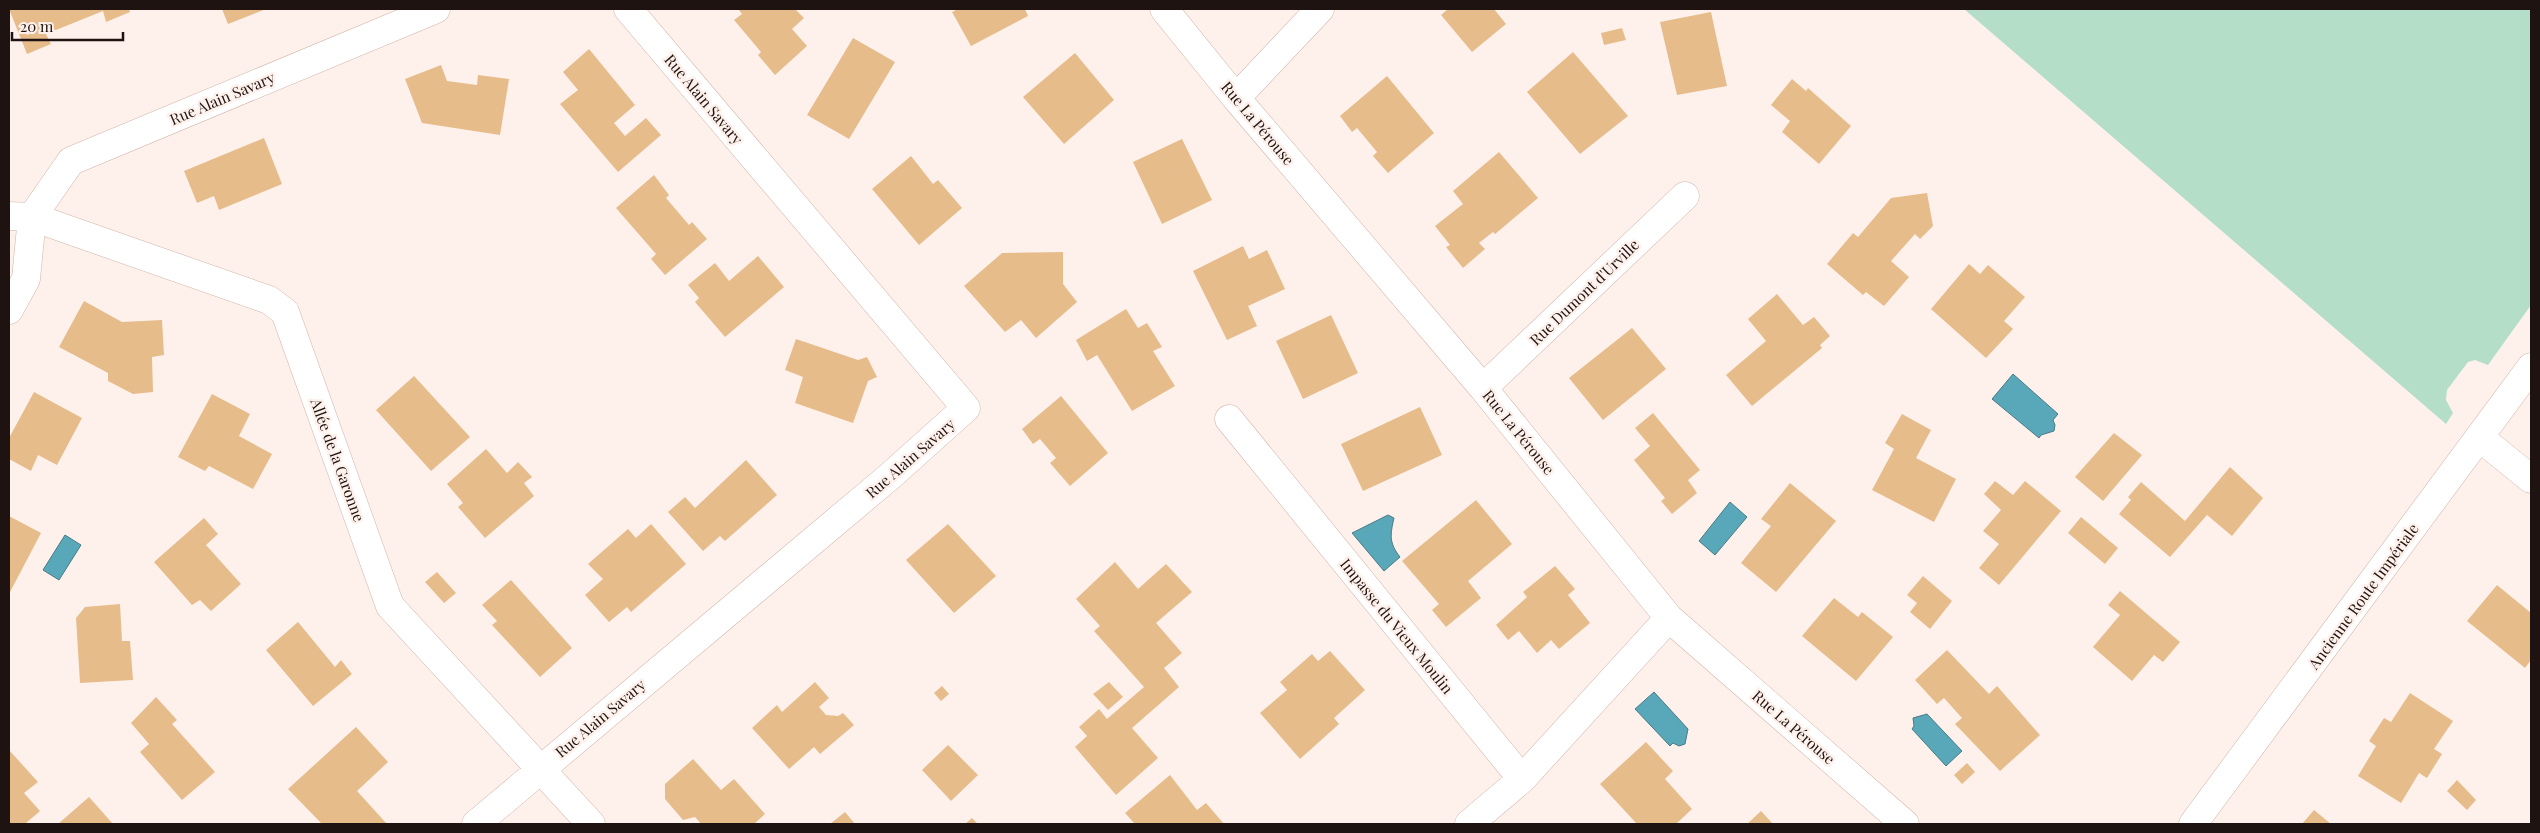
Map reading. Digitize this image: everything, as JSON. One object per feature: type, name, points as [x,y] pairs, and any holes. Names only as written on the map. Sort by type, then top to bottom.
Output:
[{"type":"street","name":"Rue Alain Savary","points":[[20,216],[71,161],[436,9]]},
{"type":"street","name":"Rue Alain Savary","points":[[476,824],[540,768],[882,484],[966,408],[628,9]]},
{"type":"street","name":"Rue La Pérouse","points":[[1164,9],[1236,98],[1483,388],[1669,618],[1905,824]]},
{"type":"street","points":[[1236,98],[1320,9]]},
{"type":"street","name":"Rue Dumont d'Urville","points":[[1483,388],[1685,196]]},
{"type":"street","points":[[9,310],[26,279],[20,216]]},
{"type":"street","name":"Allée de la Garonne","points":[[20,216],[269,300],[285,312],[390,606],[590,824]]},
{"type":"street","name":"Ancienne Route Impériale","points":[[2193,824],[2531,367]]},
{"type":"street","name":"Impasse du Vieux Moulin","points":[[1229,419],[1522,779]]},
{"type":"street","points":[[2479,437],[2531,479]]},
{"type":"street","points":[[1469,824],[1522,779],[1669,618]]},
{"type":"green space","points":[[1964,9],[2531,9],[2531,305],[2488,365],[2475,360],[2468,362],[2447,390],[2446,400],[2453,413],[2446,424]]},
{"type":"water","points":[[2013,374],[2058,414],[2053,420],[2055,425],[2054,431],[2041,435],[2039,438],[1992,399]]},
{"type":"water","points":[[1730,502],[1747,517],[1715,555],[1699,541]]},
{"type":"water","points":[[1388,515],[1394,518],[1391,539],[1400,557],[1384,571],[1352,533]]},
{"type":"water","points":[[65,535],[81,545],[59,580],[43,570]]},
{"type":"water","points":[[1654,692],[1688,729],[1685,744],[1679,746],[1673,743],[1670,746],[1635,709]]},
{"type":"water","points":[[1927,714],[1962,751],[1946,766],[1912,729],[1914,726],[1913,718]]},
{"type":"building","points":[[9,9],[129,9],[130,12],[106,22],[103,11],[46,34],[51,44],[27,54]]},
{"type":"building","points":[[222,9],[266,9],[228,24]]},
{"type":"building","points":[[738,9],[795,9],[804,18],[792,29],[807,46],[775,75],[758,55],[761,52],[734,20],[742,14]]},
{"type":"building","points":[[958,9],[1025,9],[1028,16],[971,46],[952,12]]},
{"type":"building","points":[[1448,9],[1494,9],[1506,24],[1472,52],[1441,15]]},
{"type":"building","points":[[1711,12],[1727,86],[1677,95],[1660,22]]},
{"type":"building","points":[[1622,28],[1626,40],[1604,45],[1601,33]]},
{"type":"building","points":[[853,38],[895,62],[849,139],[807,115]]},
{"type":"building","points":[[589,49],[635,105],[614,123],[625,136],[646,118],[661,135],[618,172],[560,104],[578,90],[563,72]]},
{"type":"building","points":[[1573,52],[1628,116],[1580,154],[1527,92]]},
{"type":"building","points":[[1075,53],[1114,100],[1064,144],[1023,97]]},
{"type":"building","points":[[441,65],[447,81],[477,85],[478,75],[509,79],[500,135],[422,123],[405,79]]},
{"type":"building","points":[[1387,76],[1434,133],[1388,173],[1373,156],[1377,152],[1357,128],[1352,132],[1340,116]]},
{"type":"building","points":[[1792,79],[1806,91],[1808,88],[1851,126],[1819,164],[1782,132],[1790,121],[1771,105]]},
{"type":"building","points":[[264,138],[282,184],[219,210],[214,196],[197,203],[184,171]]},
{"type":"building","points":[[1182,139],[1212,200],[1162,224],[1133,162]]},
{"type":"building","points":[[1499,152],[1538,198],[1495,234],[1493,232],[1479,243],[1485,249],[1463,268],[1446,247],[1450,245],[1435,226],[1463,204],[1453,191]]},
{"type":"building","points":[[911,156],[933,184],[938,180],[962,208],[919,245],[872,189]]},
{"type":"building","points":[[654,175],[669,195],[666,198],[689,225],[692,222],[707,239],[665,275],[651,259],[656,254],[616,208]]},
{"type":"building","points":[[1927,193],[1933,226],[1920,239],[1915,234],[1891,261],[1909,277],[1884,306],[1866,292],[1863,295],[1827,264],[1853,233],[1858,237],[1891,198]]},
{"type":"building","points":[[1243,246],[1249,259],[1267,250],[1285,289],[1248,306],[1257,326],[1227,340],[1193,271]]},
{"type":"building","points":[[1063,252],[1063,284],[1077,302],[1036,338],[1021,320],[1005,332],[964,286],[1002,253]]},
{"type":"building","points":[[758,256],[784,287],[725,337],[695,302],[699,298],[688,285],[715,263],[729,281]]},
{"type":"building","points":[[1969,264],[1980,274],[1988,265],[2025,297],[2004,321],[2013,329],[1986,358],[1931,309]]},
{"type":"building","points":[[1777,294],[1803,325],[1814,317],[1830,336],[1820,345],[1822,348],[1752,406],[1726,375],[1766,341],[1748,319]]},
{"type":"building","points":[[84,301],[122,322],[162,320],[164,355],[152,357],[153,392],[133,394],[108,381],[108,373],[59,347]]},
{"type":"building","points":[[1126,309],[1138,328],[1147,323],[1162,347],[1153,351],[1175,386],[1132,411],[1097,355],[1087,361],[1076,340]]},
{"type":"building","points":[[1331,315],[1358,373],[1303,399],[1276,341]]},
{"type":"building","points":[[1632,328],[1666,369],[1603,420],[1569,378]]},
{"type":"building","points":[[796,339],[858,360],[867,357],[877,377],[868,381],[853,423],[795,403],[803,377],[785,370]]},
{"type":"building","points":[[414,376],[470,437],[431,471],[376,410]]},
{"type":"building","points":[[34,392],[82,418],[57,465],[38,455],[31,471],[9,459],[9,438]]},
{"type":"building","points":[[212,394],[250,414],[239,436],[272,454],[253,489],[209,466],[205,471],[178,457]]},
{"type":"building","points":[[1061,396],[1108,453],[1070,486],[1050,463],[1056,458],[1040,439],[1033,444],[1022,429]]},
{"type":"building","points":[[1420,407],[1442,455],[1363,491],[1341,444]]},
{"type":"building","points":[[1653,413],[1700,470],[1688,480],[1697,493],[1672,514],[1661,501],[1665,498],[1634,460],[1650,446],[1635,428]]},
{"type":"building","points":[[1902,414],[1931,430],[1916,458],[1956,479],[1934,522],[1872,490],[1894,449],[1885,443]]},
{"type":"building","points":[[2114,433],[2142,455],[2103,501],[2075,477]]},
{"type":"building","points":[[486,449],[507,473],[518,462],[532,477],[524,483],[534,496],[485,538],[458,507],[463,503],[447,484]]},
{"type":"building","points":[[746,460],[777,495],[725,541],[720,536],[703,551],[668,512],[685,497],[695,508]]},
{"type":"building","points":[[2230,467],[2263,498],[2232,536],[2207,515],[2170,557],[2119,514],[2131,500],[2128,497],[2141,482],[2185,521]]},
{"type":"building","points":[[1995,481],[2013,495],[2025,481],[2061,511],[1999,585],[1979,568],[1999,544],[1983,531],[2001,510],[1984,494]]},
{"type":"building","points":[[1790,483],[1836,521],[1776,592],[1741,563],[1771,526],[1761,519]]},
{"type":"building","points":[[1476,500],[1512,544],[1468,581],[1481,598],[1446,627],[1432,610],[1439,604],[1402,561]]},
{"type":"building","points":[[9,516],[41,533],[9,594]]},
{"type":"building","points":[[2081,517],[2118,548],[2105,564],[2068,533]]},
{"type":"building","points":[[204,518],[218,534],[206,545],[241,584],[211,611],[200,600],[192,605],[154,562]]},
{"type":"building","points":[[651,524],[686,564],[631,612],[627,607],[609,622],[585,595],[603,579],[588,564],[628,529],[636,538]]},
{"type":"building","points":[[948,524],[996,576],[954,613],[906,560]]},
{"type":"building","points":[[1115,562],[1138,589],[1166,564],[1192,592],[1156,623],[1182,653],[1164,668],[1179,687],[1132,728],[1158,758],[1116,795],[1075,747],[1087,736],[1079,727],[1099,709],[1107,719],[1144,687],[1094,631],[1100,626],[1076,599]]},
{"type":"building","points":[[1555,566],[1575,589],[1568,595],[1590,623],[1559,649],[1551,640],[1537,653],[1519,631],[1508,640],[1496,625],[1527,597],[1523,592]]},
{"type":"building","points":[[437,572],[456,593],[444,603],[425,582]]},
{"type":"building","points":[[1923,576],[1952,601],[1930,629],[1910,612],[1917,603],[1907,595]]},
{"type":"building","points":[[511,580],[572,648],[540,677],[492,625],[497,621],[482,605]]},
{"type":"building","points":[[2497,585],[2531,613],[2531,660],[2525,668],[2467,621]]},
{"type":"building","points":[[2120,591],[2180,642],[2163,662],[2154,655],[2132,681],[2093,647],[2120,615],[2108,605]]},
{"type":"building","points":[[1834,598],[1858,617],[1862,612],[1893,637],[1856,681],[1802,636]]},
{"type":"building","points":[[120,604],[122,641],[130,641],[133,680],[80,683],[76,618],[85,607]]},
{"type":"building","points":[[298,622],[335,667],[341,660],[352,674],[313,706],[266,650]]},
{"type":"building","points":[[1947,650],[1989,694],[1997,686],[2040,735],[2000,771],[1955,724],[1962,718],[1944,698],[1937,704],[1915,680]]},
{"type":"building","points":[[1330,651],[1365,690],[1334,718],[1339,724],[1300,759],[1260,713],[1287,690],[1280,682],[1312,654],[1318,661]]},
{"type":"building","points":[[815,682],[829,698],[819,707],[826,715],[838,716],[843,713],[854,725],[820,754],[814,747],[789,769],[752,728],[777,705],[782,712]]},
{"type":"building","points":[[1109,682],[1123,697],[1108,710],[1093,694]]},
{"type":"building","points":[[942,686],[949,694],[941,701],[934,693]]},
{"type":"building","points":[[2410,693],[2453,721],[2434,749],[2442,754],[2427,778],[2419,773],[2401,803],[2358,776],[2376,746],[2369,741],[2384,718],[2391,722]]},
{"type":"building","points":[[156,697],[177,720],[172,724],[215,772],[182,800],[140,752],[149,744],[131,723]]},
{"type":"building","points":[[356,727],[388,762],[357,791],[387,824],[322,824],[288,789]]},
{"type":"building","points":[[1646,742],[1673,771],[1665,779],[1692,809],[1676,824],[1637,824],[1600,784]]},
{"type":"building","points":[[948,745],[978,775],[951,801],[922,770]]},
{"type":"building","points":[[9,750],[38,782],[24,793],[40,811],[25,824],[9,824]]},
{"type":"building","points":[[693,759],[721,790],[734,779],[765,814],[754,824],[701,824],[695,817],[683,820],[665,799],[665,784]]},
{"type":"building","points":[[1967,763],[1975,772],[1962,784],[1954,775]]},
{"type":"building","points":[[1170,775],[1197,810],[1206,803],[1224,824],[1135,824],[1125,813]]},
{"type":"building","points":[[2457,780],[2476,800],[2467,810],[2447,791]]},
{"type":"building","points":[[89,797],[113,824],[58,824]]},
{"type":"building","points":[[2314,810],[2331,824],[2302,824]]},
{"type":"building","points":[[1761,811],[1773,824],[1747,824]]},
{"type":"building","points":[[845,812],[855,824],[830,824]]},
{"type":"building","points":[[972,818],[978,824],[965,824]]}]
